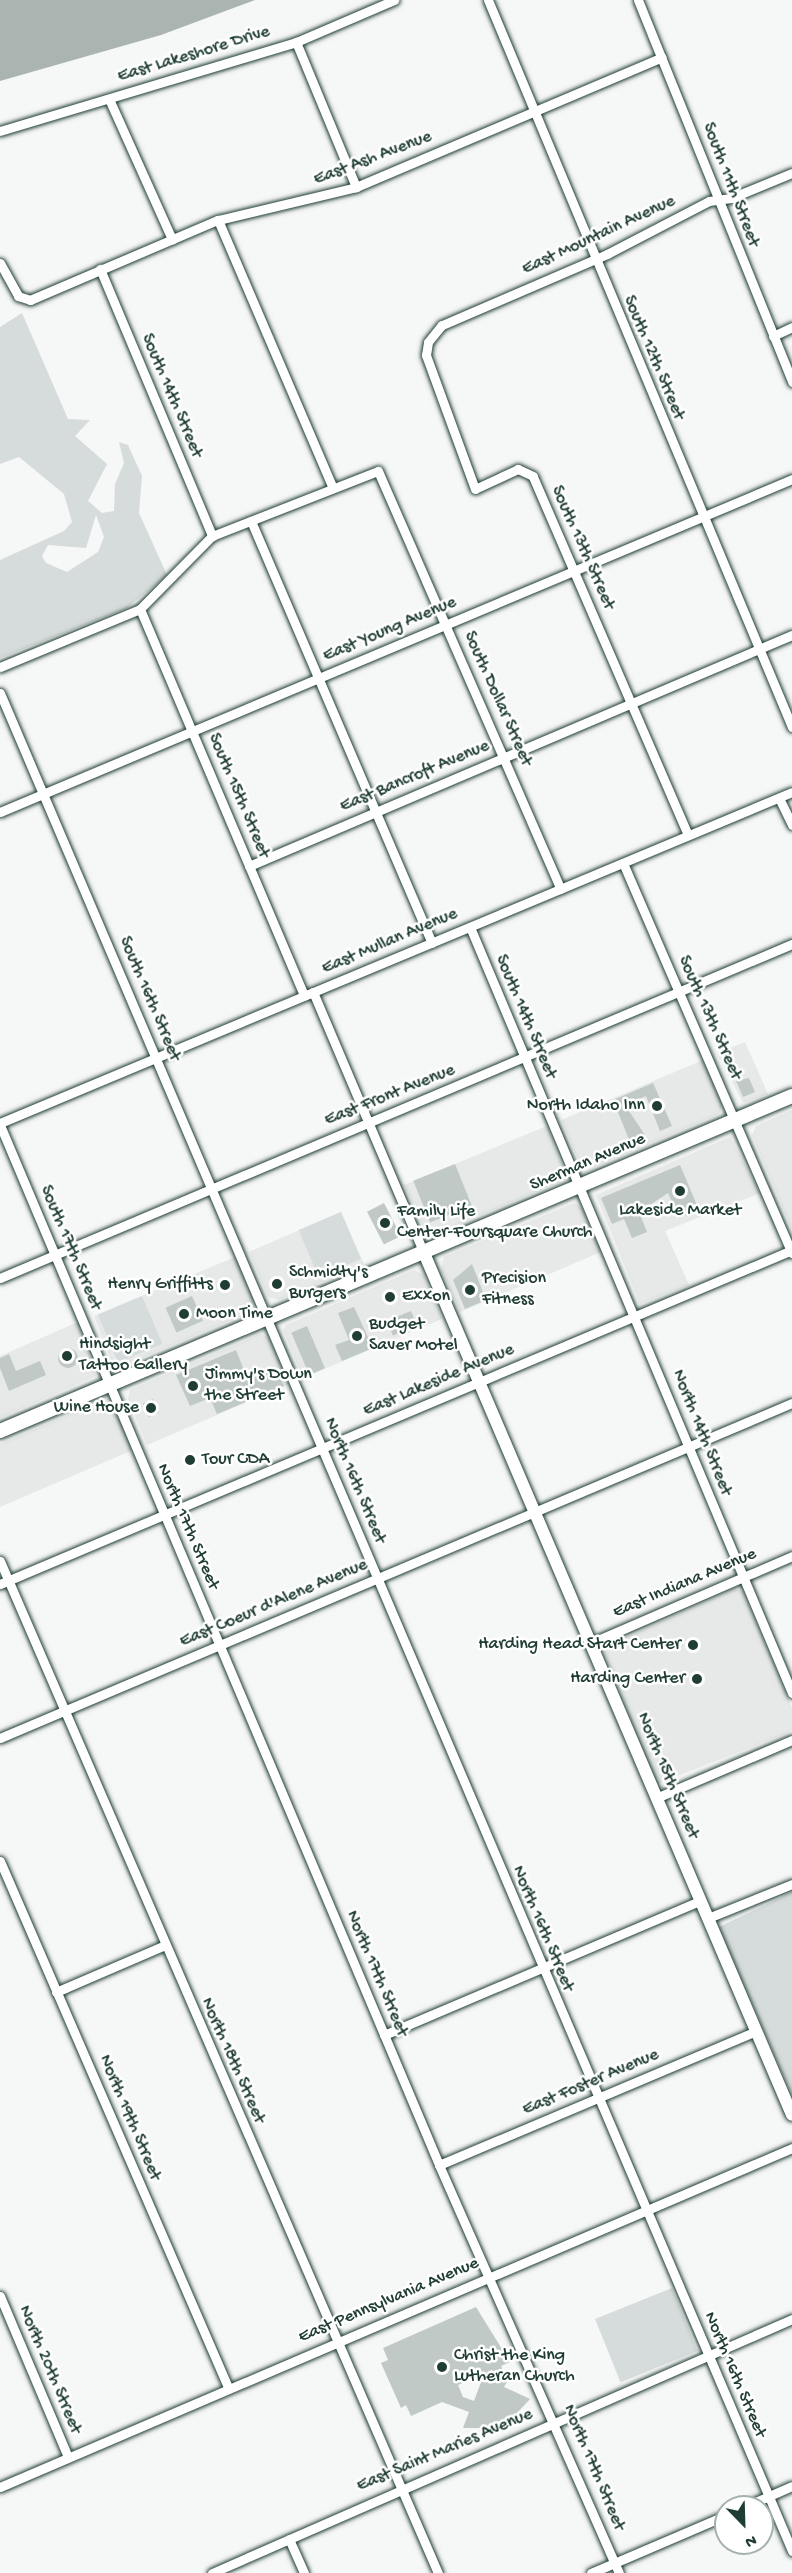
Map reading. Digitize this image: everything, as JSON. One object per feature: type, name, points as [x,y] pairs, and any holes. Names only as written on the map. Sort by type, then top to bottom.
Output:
[{"type":"main road","name":"Sherman Avenue","points":[[0,1431],[792,1096]]},
{"type":"main road","name":"North 15th Street","points":[[424,1253],[792,2115]]},
{"type":"street","name":"East Lakeshore Drive","points":[[0,131],[296,42],[394,0]]},
{"type":"street","name":"South 12th Street","points":[[488,0],[594,260],[792,728]]},
{"type":"street","name":"South 11th Street","points":[[638,0],[792,382]]},
{"type":"street","points":[[296,42],[356,187]]},
{"type":"street","name":"East Ash Avenue","points":[[0,263],[24,300],[218,220],[356,187],[662,57]]},
{"type":"street","points":[[110,99],[172,239]]},
{"type":"street","name":"East Mountain Avenue","points":[[428,342],[442,325],[594,260],[720,200],[792,172]]},
{"type":"street","points":[[0,667],[140,609],[212,536],[332,486],[218,220]]},
{"type":"street","name":"South 14th Street","points":[[100,269],[212,536]]},
{"type":"street","points":[[772,336],[792,327]]},
{"type":"street","name":"South 13th Street","points":[[428,342],[429,375],[475,489],[518,469],[533,476],[688,835]]},
{"type":"street","name":"South Dollar Street","points":[[332,486],[375,471],[383,477],[561,889]]},
{"type":"street","name":"East Young Avenue","points":[[0,812],[792,478]]},
{"type":"street","points":[[251,521],[432,943]]},
{"type":"street","name":"South 15th Street","points":[[140,609],[249,866],[368,1122],[424,1253]]},
{"type":"street","name":"East Bancroft Avenue","points":[[249,866],[792,635]]},
{"type":"street","name":"South 16th Street","points":[[0,693],[45,793],[267,1318]]},
{"type":"street","name":"East Mullan Avenue","points":[[0,1124],[155,1056],[792,792]]},
{"type":"street","points":[[779,798],[792,825]]},
{"type":"street","name":"South 13th Street","points":[[623,863],[792,1251]]},
{"type":"street","name":"South 14th Street","points":[[470,927],[580,1186]]},
{"type":"street","name":"East Front Avenue","points":[[0,1278],[368,1122],[525,1059],[678,991],[792,944]]},
{"type":"street","name":"South 17th Street","points":[[0,1124],[110,1384]]},
{"type":"street","name":"North 14th Street","points":[[580,1186],[792,1693]]},
{"type":"street","name":"East Lakeside Avenue","points":[[4,1582],[792,1251]]},
{"type":"street","name":"North 16th Street","points":[[267,1318],[595,2099],[646,2210],[768,2495]]},
{"type":"street","name":"North 17th Street","points":[[110,1384],[439,2165],[556,2421],[619,2573]]},
{"type":"street","name":"East Coeur d'Alene Avenue","points":[[0,1738],[792,1403]]},
{"type":"street","name":"East Indiana Avenue","points":[[591,1643],[792,1556]]},
{"type":"street","name":"North 18th Street","points":[[0,1561],[4,1582],[64,1711],[163,1946],[438,2573]]},
{"type":"street","points":[[656,1798],[792,1740]]},
{"type":"street","name":"North 19th Street","points":[[0,1861],[228,2387]]},
{"type":"street","points":[[708,1918],[792,1884]]},
{"type":"street","points":[[384,2035],[700,1901]]},
{"type":"street","points":[[56,1992],[163,1946]]},
{"type":"street","name":"East Foster Avenue","points":[[439,2165],[756,2031]]},
{"type":"street","name":"East Pennsylvania Avenue","points":[[0,2487],[228,2387],[792,2148]]},
{"type":"street","name":"North 20th Street","points":[[0,2296],[68,2457]]},
{"type":"street","name":"East Saint Maries Avenue","points":[[212,2573],[792,2319]]},
{"type":"street","points":[[770,2495],[792,2486]]},
{"type":"street","name":"North 16th Street","points":[[774,2510],[792,2551]]},
{"type":"street","points":[[591,2573],[714,2520]]},
{"type":"street","points":[[289,2539],[304,2573]]},
{"type":"shaded area","points":[[0,0],[255,0],[161,35],[0,81]]},
{"type":"shaded area","points":[[22,313],[68,419],[90,420],[75,436],[107,464],[88,501],[102,513],[114,511],[115,484],[124,463],[119,442],[128,445],[142,476],[139,513],[167,575],[127,608],[0,658],[0,560],[64,531],[72,522],[64,494],[19,457],[0,464],[0,327]],"holes":[[[96,515],[104,537],[98,552],[67,572],[46,563],[42,556],[48,545],[86,548]]]},
{"type":"shaded area","points":[[745,1042],[768,1094],[743,1103],[717,1053]]},
{"type":"shaded area","points":[[703,1060],[722,1105],[719,1114],[594,1167],[580,1164],[561,1120]]},
{"type":"shaded area","points":[[792,1110],[792,1230],[752,1135],[756,1126]]},
{"type":"shaded area","points":[[547,1126],[567,1179],[435,1234],[426,1232],[404,1185]]},
{"type":"shaded area","points":[[730,1137],[760,1193],[665,1231],[689,1285],[640,1304],[596,1195]]},
{"type":"shaded area","points":[[574,1203],[582,1208],[601,1252],[460,1312],[441,1269],[444,1257]]},
{"type":"shaded area","points":[[341,1212],[364,1264],[279,1300],[268,1297],[249,1252]]},
{"type":"shaded area","points":[[341,1212],[361,1259],[319,1277],[299,1230]]},
{"type":"shaded area","points":[[235,1257],[254,1301],[250,1312],[122,1366],[111,1360],[94,1316]]},
{"type":"shaded area","points":[[414,1270],[424,1275],[442,1319],[303,1378],[283,1330],[286,1325]]},
{"type":"shaded area","points":[[142,1296],[162,1344],[118,1363],[98,1315]]},
{"type":"shaded area","points":[[78,1322],[96,1376],[0,1418],[0,1356]]},
{"type":"shaded area","points":[[260,1334],[269,1338],[289,1384],[147,1445],[128,1399],[130,1390]]},
{"type":"shaded area","points":[[102,1401],[114,1404],[133,1450],[0,1507],[0,1444]]},
{"type":"shaded area","name":"Harding Center","points":[[734,1589],[743,1591],[792,1708],[792,1731],[657,1784],[603,1648]]},
{"type":"shaded area","points":[[792,1892],[792,2095],[719,1927]]},
{"type":"shaded area","points":[[672,2288],[697,2351],[621,2382],[595,2319]]},
{"type":"building","points":[[749,1078],[755,1092],[743,1097],[736,1081]]},
{"type":"building","name":"North Idaho Inn","points":[[653,1083],[672,1126],[660,1131],[646,1096],[625,1105],[645,1135],[630,1142],[613,1100]]},
{"type":"building","points":[[455,1164],[472,1206],[430,1223],[413,1181]]},
{"type":"building","points":[[680,1165],[699,1210],[679,1218],[668,1193],[639,1212],[647,1232],[632,1238],[624,1219],[612,1224],[601,1198]]},
{"type":"building","name":"Family Life Center-Foursquare Church","points":[[384,1203],[401,1236],[384,1245],[367,1212]]},
{"type":"building","name":"Precision Fitness","points":[[472,1264],[486,1300],[465,1309],[453,1280]]},
{"type":"building","name":"Moon Time","points":[[192,1296],[203,1321],[176,1332],[166,1308]]},
{"type":"building","name":"Budget Saver Motel","points":[[354,1307],[373,1348],[342,1361],[335,1345],[349,1340],[338,1313]]},
{"type":"building","points":[[411,1311],[417,1326],[393,1336],[387,1321]]},
{"type":"building","name":"Budget Saver Motel","points":[[307,1326],[325,1368],[309,1375],[291,1333]]},
{"type":"building","name":"Hindsight Tattoo Gallery","points":[[68,1348],[75,1351],[78,1358],[75,1365],[68,1368],[61,1365],[58,1358],[61,1351]]},
{"type":"building","points":[[236,1350],[248,1380],[276,1368],[284,1386],[217,1414],[210,1398],[190,1406],[176,1375]]},
{"type":"building","points":[[9,1354],[16,1371],[40,1361],[46,1375],[9,1391],[0,1368],[0,1358]]},
{"type":"building","name":"Wine House","points":[[153,1399],[159,1413],[149,1417],[143,1403]]},
{"type":"building","name":"Christ the King Lutheran Church","points":[[476,2307],[510,2362],[501,2366],[508,2380],[504,2387],[530,2399],[503,2428],[463,2428],[469,2412],[442,2402],[411,2416],[406,2405],[401,2408],[381,2363],[388,2360],[383,2348]],"holes":[[[484,2374],[474,2401],[463,2397],[458,2385]]]},
{"type":"place","name":"North Idaho Inn","points":[[657,1106]]},
{"type":"place","name":"Lakeside Market","points":[[680,1191]]},
{"type":"place","name":"Family Life Center-Foursquare Church","points":[[385,1223]]},
{"type":"place","name":"Schmidty's Burgers","points":[[277,1284]]},
{"type":"place","name":"Henry Griffitts","points":[[225,1285]]},
{"type":"place","name":"Precision Fitness","points":[[470,1290]]},
{"type":"place","name":"Exxon","points":[[390,1297]]},
{"type":"place","name":"Moon Time","points":[[184,1314]]},
{"type":"place","name":"Budget Saver Motel","points":[[357,1336]]},
{"type":"place","name":"Hindsight Tattoo Gallery","points":[[67,1356]]},
{"type":"place","name":"Jimmy's Down the Street","points":[[193,1386]]},
{"type":"place","name":"Wine House","points":[[151,1408]]},
{"type":"place","name":"Tour CDA","points":[[190,1460]]},
{"type":"place","name":"Harding Head Start Center","points":[[693,1645]]},
{"type":"place","name":"Harding Center","points":[[697,1679]]},
{"type":"place","name":"Christ the King Lutheran Church","points":[[442,2367]]}]
